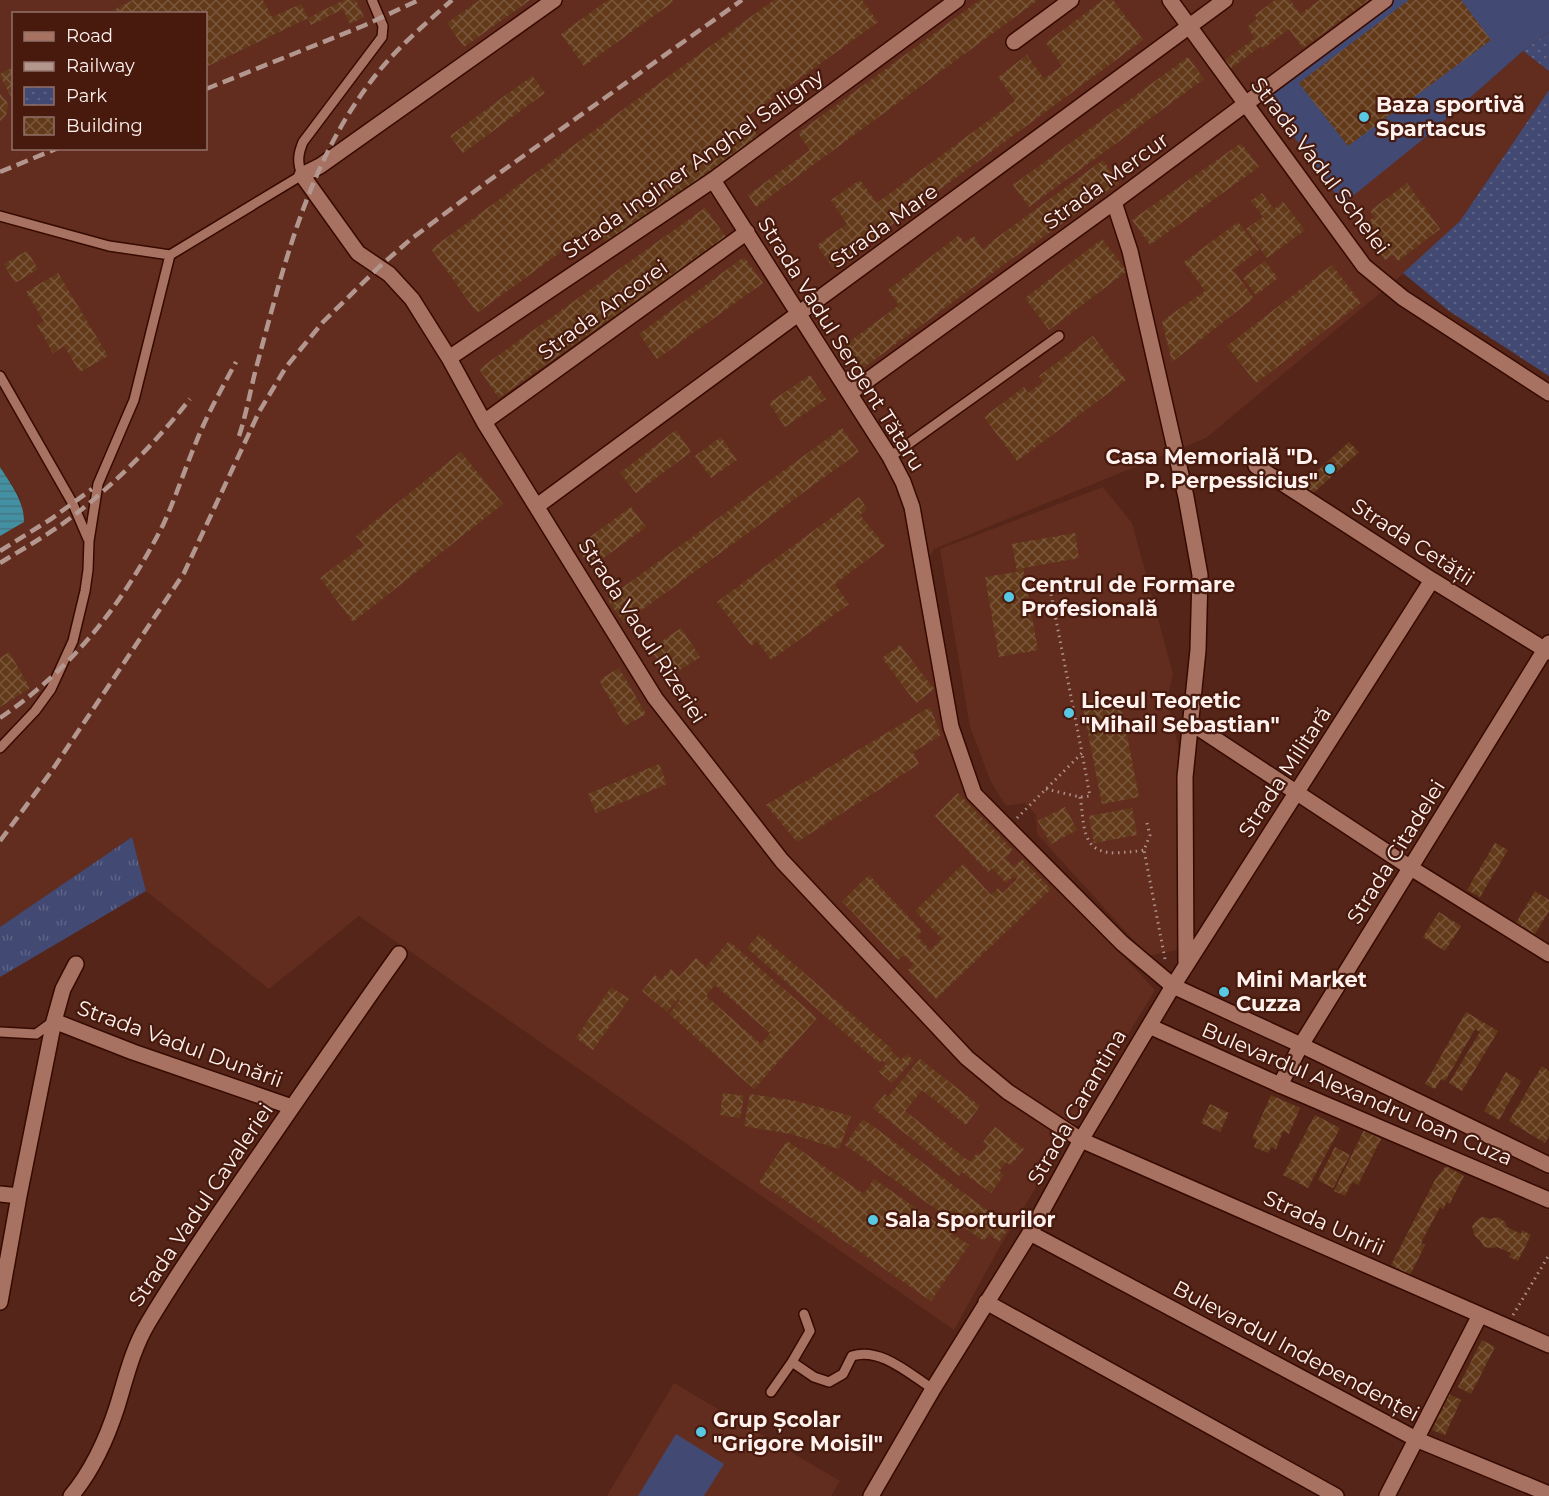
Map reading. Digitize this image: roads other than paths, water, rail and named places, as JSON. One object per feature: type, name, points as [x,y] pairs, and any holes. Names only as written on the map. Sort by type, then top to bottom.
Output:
[{"type":"street","points":[[302,175],[320,166],[554,0]]},
{"type":"street","name":"Strada Inginer Anghel Saligny","points":[[449,358],[713,180],[957,0]]},
{"type":"street","points":[[1014,42],[1071,0]]},
{"type":"street","name":"Strada Vadul Schelei","points":[[1170,0],[1364,266],[1403,298],[1549,393]]},
{"type":"street","name":"Strada Mare","points":[[537,506],[1190,28],[1225,0]]},
{"type":"street","name":"Strada Mercur","points":[[850,393],[1114,202],[1385,0]]},
{"type":"street","name":"Strada Vadul Rizeriei","points":[[302,175],[358,253],[389,274],[412,299],[449,358],[484,422],[655,698],[782,861],[967,1058],[1008,1092],[1081,1140]]},
{"type":"street","name":"Strada Vadul Sergent Tătaru","points":[[713,180],[850,393],[903,482],[912,507],[951,727],[974,794],[1122,943],[1173,986]]},
{"type":"street","points":[[1114,202],[1130,251],[1186,497],[1200,575],[1198,651],[1185,777],[1186,965]]},
{"type":"street","name":"Strada Ancorei","points":[[484,422],[747,232]]},
{"type":"street","name":"Strada Cetății","points":[[1256,466],[1432,580],[1548,648]]},
{"type":"street","name":"Strada Militară","points":[[1173,986],[1432,580]]},
{"type":"street","name":"Strada Citadelei","points":[[1280,1085],[1301,1045],[1548,648]]},
{"type":"street","points":[[1191,723],[1411,868],[1549,954]]},
{"type":"street","name":"Strada Vadul Cavaleriei","points":[[71,1496],[95,1461],[117,1407],[134,1348],[147,1324],[331,1049],[399,954]]},
{"type":"street","points":[[0,1302],[54,1021],[63,989],[76,964]]},
{"type":"street","name":"Strada Carantina","points":[[875,1495],[933,1389],[1030,1233],[1081,1140],[1173,986]]},
{"type":"street","name":"Bulevardul Alexandru Ioan Cuza","points":[[1173,986],[1549,1165]]},
{"type":"street","name":"Strada Vadul Dunării","points":[[54,1021],[133,1052],[292,1107]]},
{"type":"street","name":"Bulevardul Alexandru Ioan Cuza","points":[[1149,1026],[1280,1085],[1547,1195]]},
{"type":"street","name":"Strada Unirii","points":[[1081,1140],[1549,1345]]},
{"type":"street","points":[[0,1194],[19,1196]]},
{"type":"street","name":"Bulevardul Independenței","points":[[1030,1233],[1418,1440],[1549,1494]]},
{"type":"street","points":[[986,1302],[1336,1496]]},
{"type":"street","points":[[1388,1496],[1480,1315]]},
{"type":"lane","points":[[0,216],[109,246],[170,255],[302,175],[298,164],[298,152],[303,142],[382,37],[382,26],[372,0]]},
{"type":"lane","points":[[0,748],[35,711],[51,689],[73,641],[82,608],[98,484],[134,400],[170,255]]},
{"type":"lane","points":[[890,457],[1059,336]]},
{"type":"lane","points":[[0,376],[73,504],[89,541]]},
{"type":"lane","points":[[0,1032],[36,1034],[54,1021]]},
{"type":"lane","points":[[771,1392],[810,1331],[804,1314]]},
{"type":"lane","points":[[792,1362],[814,1377],[828,1382],[843,1374],[852,1356],[863,1353],[872,1354],[880,1356],[933,1389]]},
{"type":"railway","points":[[207,89],[363,26],[419,0]]},
{"type":"railway","points":[[239,436],[288,253],[300,217],[330,148],[348,115],[378,72],[408,40],[452,0]]},
{"type":"railway","points":[[0,841],[51,772],[184,573],[259,412],[286,367],[323,322],[411,239],[742,0]]},
{"type":"railway","points":[[0,172],[53,150]]},
{"type":"railway","points":[[0,718],[51,678],[73,656],[113,608],[131,581],[163,525],[201,430],[236,362]]},
{"type":"railway","points":[[0,563],[58,527],[93,500],[137,459],[190,399]]},
{"type":"railway","points":[[0,551],[51,519],[92,489]]},
{"type":"place","name":"Baza sportivă Spartacus","points":[[1364,117]]},
{"type":"place","name":"Casa Memorială \"D. P. Perpessicius\"","points":[[1330,469]]},
{"type":"place","name":"Centrul de Formare Profesională","points":[[1009,597]]},
{"type":"place","name":"Liceul Teoretic \"Mihail Sebastian\"","points":[[1069,713]]},
{"type":"place","name":"Mini Market Cuzza","points":[[1224,992]]},
{"type":"place","name":"Sala Sporturilor","points":[[873,1220]]},
{"type":"place","name":"Grup Școlar \"Grigore Moisil\"","points":[[701,1432]]}]
